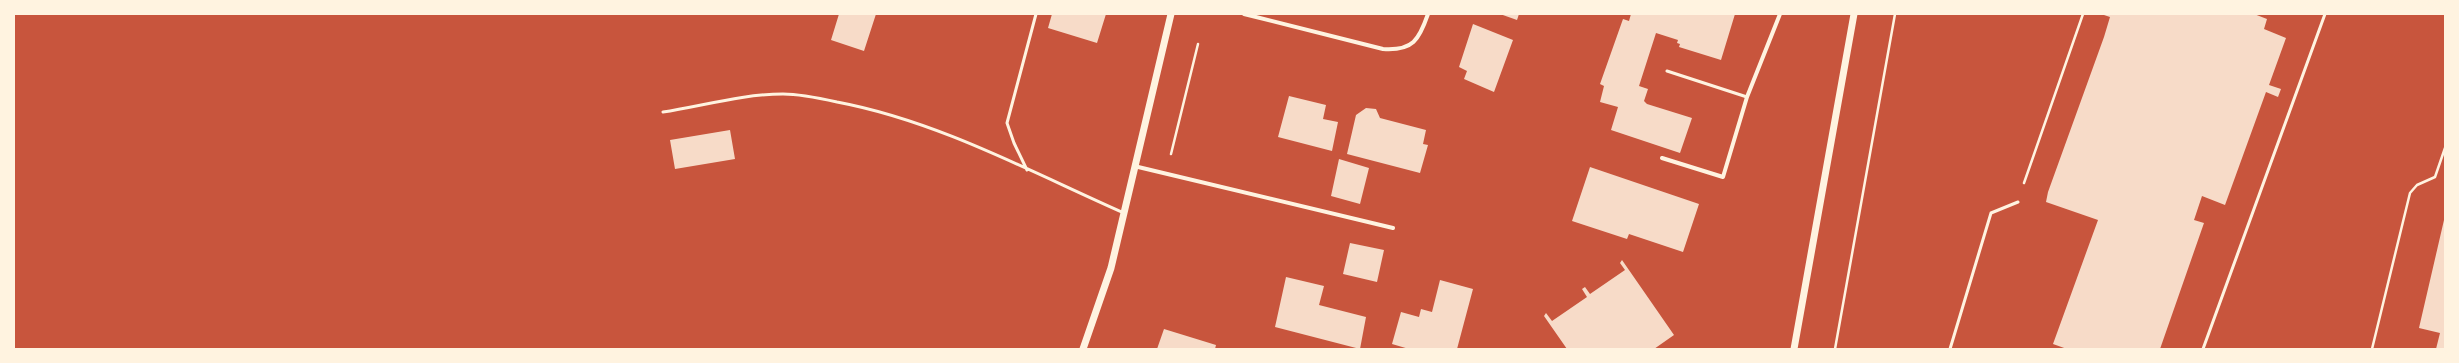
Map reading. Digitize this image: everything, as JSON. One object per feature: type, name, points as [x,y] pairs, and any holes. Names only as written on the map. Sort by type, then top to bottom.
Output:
[{"type":"street","points":[[1083,349],[1111,268],[1171,14]]},
{"type":"street","points":[[1244,14],[1383,49],[1400,50],[1414,42],[1422,30],[1428,14]]},
{"type":"street","points":[[1662,158],[1724,177],[1747,97],[1780,14]]},
{"type":"street","points":[[1794,349],[1854,14]]},
{"type":"street","points":[[1134,166],[1392,228]]},
{"type":"lane","points":[[1028,170],[1014,143],[1007,123],[1036,14]]},
{"type":"lane","points":[[2204,349],[2325,14]]},
{"type":"lane","points":[[1667,71],[1747,97]]},
{"type":"lane","points":[[663,112],[753,96],[800,95],[864,107],[930,127],[1124,213]]},
{"type":"lane","points":[[1950,349],[1991,213],[2018,202]]},
{"type":"path","points":[[1835,349],[1895,14]]},
{"type":"path","points":[[2018,202],[2083,14]]},
{"type":"path","points":[[1166,174],[1198,44]]},
{"type":"path","points":[[2372,349],[2410,193],[2417,185],[2435,177],[2445,148]]},
{"type":"building","points":[[839,14],[876,14],[864,51],[831,40]]},
{"type":"building","points":[[1052,14],[1106,14],[1097,43],[1048,28]]},
{"type":"building","points":[[1500,14],[1519,14],[1517,20]]},
{"type":"building","points":[[1631,14],[1735,14],[1721,60],[1679,47],[1680,44],[1677,43],[1678,40],[1656,33],[1639,86],[1648,89],[1644,101],[1647,104],[1692,118],[1680,153],[1611,130],[1618,107],[1600,102],[1604,86],[1600,84],[1623,19],[1629,21]]},
{"type":"building","points":[[2101,14],[2254,14],[2267,19],[2264,29],[2286,38],[2269,85],[2281,89],[2278,97],[2266,92],[2225,205],[2202,196],[2194,220],[2204,223],[2160,349],[2067,349],[2053,344],[2098,220],[2046,202],[2048,192],[2110,17]]},
{"type":"building","points":[[1473,24],[1513,40],[1494,92],[1464,79],[1467,71],[1459,67]]},
{"type":"building","points":[[1289,96],[1326,105],[1323,119],[1338,122],[1332,151],[1278,137]]},
{"type":"building","points":[[1366,108],[1376,109],[1380,118],[1426,130],[1423,144],[1428,145],[1420,173],[1347,154],[1356,115]]},
{"type":"building","points":[[730,130],[735,159],[675,169],[670,140]]},
{"type":"building","points":[[1339,159],[1369,168],[1360,204],[1331,196]]},
{"type":"building","points":[[1590,167],[1699,204],[1683,252],[1629,234],[1627,239],[1572,221]]},
{"type":"building","points":[[2444,220],[2445,349],[2436,349],[2440,333],[2419,328]]},
{"type":"building","points":[[1350,243],[1384,250],[1377,282],[1343,274]]},
{"type":"building","points":[[1622,260],[1674,335],[1654,349],[1567,349],[1544,316],[1546,313],[1552,321],[1587,297],[1582,289],[1585,287],[1590,294],[1625,270],[1620,263]]},
{"type":"building","points":[[1286,277],[1324,286],[1319,305],[1366,317],[1360,349],[1275,327]]},
{"type":"building","points":[[1440,280],[1473,289],[1457,349],[1409,349],[1392,344],[1401,312],[1419,317],[1421,309],[1432,312]]},
{"type":"building","points":[[1164,329],[1216,345],[1215,349],[1157,349]]}]
